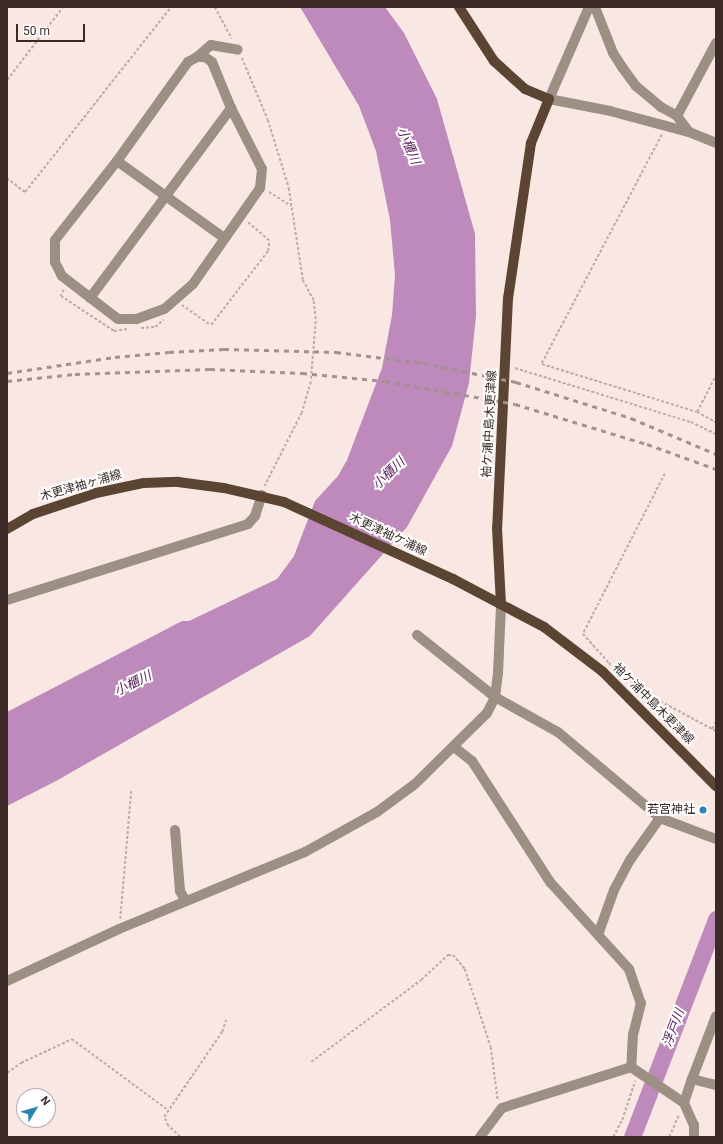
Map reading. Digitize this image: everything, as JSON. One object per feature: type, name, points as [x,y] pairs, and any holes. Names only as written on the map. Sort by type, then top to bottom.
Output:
[{"type":"main road","points":[[459,7],[494,61],[525,89],[549,99]]},
{"type":"main road","name":"袖ケ浦中島木更津線","points":[[549,99],[531,143],[508,298],[507,365],[498,528],[501,604],[544,627],[603,672],[716,786]]},
{"type":"main road","name":"木更津袖ヶ浦線","points":[[7,529],[33,514],[121,486],[178,482],[262,495]]},
{"type":"main road","name":"木更津袖ケ浦線","points":[[262,495],[303,510],[501,604]]},
{"type":"street","points":[[589,7],[549,99],[610,111],[666,128],[689,132],[716,143]]},
{"type":"street","points":[[595,7],[613,53],[622,67],[641,90],[661,108],[677,116],[689,132]]},
{"type":"street","points":[[677,116],[716,43]]},
{"type":"street","points":[[197,57],[205,57],[212,62],[231,108],[262,169],[260,188],[192,284],[164,309],[136,319],[118,319],[62,276],[55,262],[55,240],[117,161],[188,62],[197,57],[211,44],[238,50]]},
{"type":"street","points":[[90,298],[167,197],[231,108]]},
{"type":"street","points":[[117,161],[224,238]]},
{"type":"street","points":[[7,600],[248,524],[255,516],[262,495]]},
{"type":"street","points":[[7,981],[185,900],[305,852],[377,812],[415,784],[487,713],[495,697],[501,604]]},
{"type":"street","points":[[417,635],[495,697],[558,732],[660,818],[716,839]]},
{"type":"street","points":[[454,747],[472,761],[550,882],[599,932],[629,969],[641,1003],[633,1034],[634,1069]]},
{"type":"street","points":[[599,932],[614,890],[630,860],[660,818]]},
{"type":"street","points":[[175,830],[180,891],[185,900]]},
{"type":"street","points":[[684,1103],[716,1016]]},
{"type":"street","points":[[634,1069],[684,1103],[694,1125],[694,1137]]},
{"type":"street","points":[[480,1137],[502,1108],[634,1069]]},
{"type":"street","points":[[692,1079],[716,1085]]},
{"type":"path","points":[[7,80],[64,7]]},
{"type":"path","points":[[7,178],[25,192],[171,7]]},
{"type":"path","points":[[215,7],[238,50],[266,114],[289,188],[303,280],[314,301],[316,321],[311,382],[302,413],[262,495]]},
{"type":"path","points":[[666,128],[542,364],[697,412],[716,422]]},
{"type":"path","points":[[507,365],[691,422],[716,434]]},
{"type":"path","points":[[697,412],[716,375]]},
{"type":"path","points":[[665,474],[583,634],[609,663],[656,699],[716,731]]},
{"type":"path","points":[[712,729],[716,721]]},
{"type":"path","points":[[119,929],[131,791]]},
{"type":"path","points":[[312,1062],[421,980],[448,955],[453,955],[465,969],[491,1047],[498,1106],[502,1108]]},
{"type":"path","points":[[180,1137],[168,1126],[164,1117],[222,1032],[226,1020]]},
{"type":"path","points":[[7,1073],[21,1063],[72,1039],[168,1110]]},
{"type":"path","points":[[613,1137],[631,1098],[634,1069]]},
{"type":"path","points":[[668,1137],[684,1103]]},
{"type":"water","name":"小櫃川","points":[[300,7],[385,7],[404,33],[437,99],[475,234],[476,316],[469,383],[452,446],[407,527],[310,636],[56,781],[7,806],[7,712],[182,621],[189,621],[277,579],[294,556],[315,501],[338,476],[347,460],[382,368],[392,315],[395,275],[390,220],[376,151],[359,106]]},
{"type":"waterway","name":"浮戸川","points":[[632,1137],[716,919]]},
{"type":"railway","points":[[7,373],[115,357],[169,352],[224,349],[336,352],[423,363],[516,382],[631,418],[716,454]]},
{"type":"railway","points":[[7,381],[75,374],[210,369],[302,373],[385,381],[515,404],[647,444],[716,469]]},
{"type":"place","name":"若宮神社","points":[[703,810]]}]
